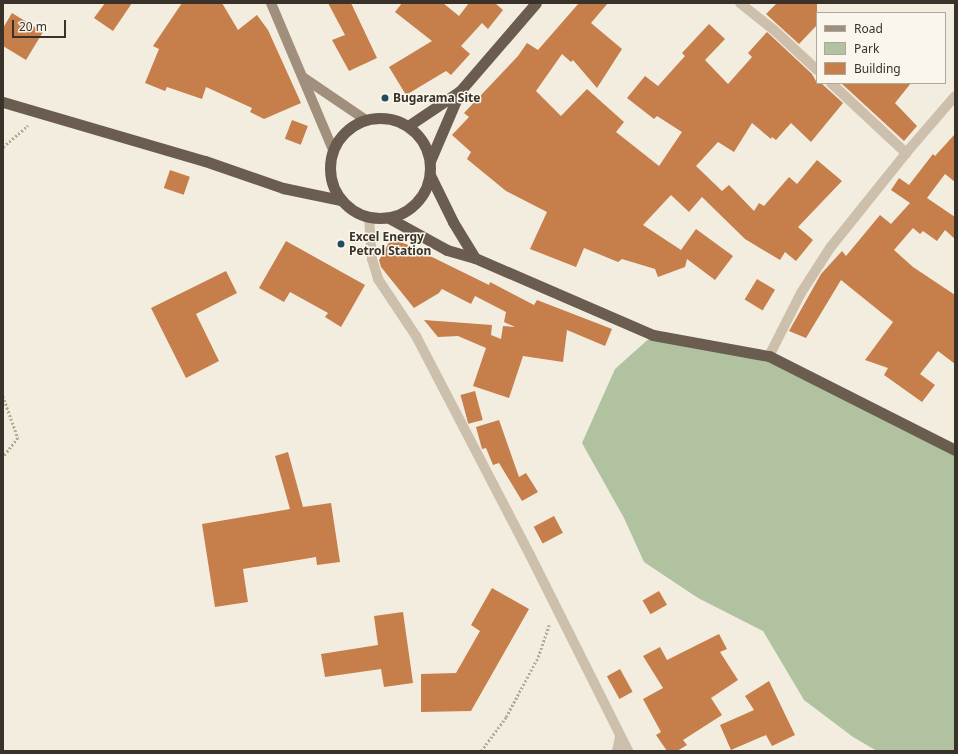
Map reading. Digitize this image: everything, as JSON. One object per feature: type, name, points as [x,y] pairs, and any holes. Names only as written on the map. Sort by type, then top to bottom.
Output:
[{"type":"highway","points":[[408,126],[460,91],[536,3]]},
{"type":"highway","points":[[430,161],[460,91]]},
{"type":"highway","points":[[3,102],[205,161],[283,188],[340,200]]},
{"type":"highway","points":[[388,119],[408,126],[423,141],[430,161],[430,175],[425,192],[406,212],[389,218],[369,218],[353,211],[340,200],[331,180],[330,160],[333,150],[346,131],[366,120],[388,119]]},
{"type":"highway","points":[[430,175],[453,222],[475,258]]},
{"type":"highway","points":[[389,218],[447,250],[475,258],[653,335],[769,356],[955,450]]},
{"type":"main road","points":[[271,3],[304,78],[333,150]]},
{"type":"main road","points":[[304,78],[366,120]]},
{"type":"street","points":[[740,3],[774,30],[816,69]]},
{"type":"street","points":[[832,84],[906,153]]},
{"type":"street","points":[[769,356],[801,293],[830,248],[906,153],[955,96]]},
{"type":"street","points":[[369,218],[372,259],[378,279],[416,336],[556,607],[628,751]]},
{"type":"street","points":[[617,751],[620,737]]},
{"type":"path","points":[[3,147],[41,113]]},
{"type":"path","points":[[3,396],[18,438],[3,457]]},
{"type":"path","points":[[481,751],[506,717],[538,657],[556,607]]},
{"type":"green space","points":[[653,335],[769,356],[955,450],[955,751],[877,751],[853,737],[804,700],[763,631],[698,598],[644,562],[624,518],[582,443],[615,369]]},
{"type":"building","points":[[105,3],[132,3],[113,31],[94,18]]},
{"type":"building","points":[[182,3],[222,3],[238,30],[257,15],[268,30],[301,103],[264,119],[250,112],[252,108],[206,87],[202,99],[167,87],[165,91],[145,83],[159,49],[153,46]]},
{"type":"building","points":[[328,3],[351,3],[377,58],[349,71],[332,40],[345,35]]},
{"type":"building","points":[[402,3],[443,3],[459,16],[469,3],[495,3],[503,10],[488,29],[482,23],[461,46],[470,54],[451,75],[446,71],[406,95],[389,67],[432,41],[395,12]]},
{"type":"building","points":[[579,3],[608,3],[591,23],[622,49],[597,88],[573,60],[571,62],[562,54],[536,91],[561,116],[587,89],[624,122],[616,132],[659,166],[682,132],[657,116],[654,119],[627,98],[645,76],[658,86],[685,56],[682,53],[709,24],[725,39],[705,60],[728,84],[752,57],[748,53],[767,32],[812,74],[816,84],[822,84],[843,103],[811,142],[791,123],[776,140],[772,137],[771,139],[752,123],[734,152],[718,142],[696,166],[722,191],[729,185],[754,211],[759,203],[764,206],[789,177],[797,184],[817,160],[842,181],[798,227],[813,240],[796,261],[785,252],[780,260],[745,239],[702,197],[689,212],[671,195],[643,225],[681,250],[696,229],[733,256],[715,280],[687,259],[685,267],[658,277],[655,269],[622,259],[618,262],[584,248],[576,267],[530,249],[547,212],[506,191],[467,159],[471,152],[452,135],[469,117],[464,113],[518,56],[527,43],[538,50]]},
{"type":"building","points":[[777,3],[817,3],[816,26],[799,44],[766,14]]},
{"type":"building","points":[[12,13],[43,32],[26,60],[3,46],[3,28]]},
{"type":"building","points":[[842,84],[910,84],[895,103],[917,126],[904,141]]},
{"type":"building","points":[[292,120],[308,126],[301,145],[285,139]]},
{"type":"building","points":[[955,134],[955,182],[945,174],[927,198],[955,217],[955,239],[945,230],[937,241],[923,231],[920,234],[913,228],[894,250],[913,267],[955,295],[955,364],[938,351],[920,374],[935,385],[922,402],[884,375],[888,368],[865,360],[893,322],[841,280],[806,338],[789,331],[821,274],[842,251],[846,256],[880,215],[891,224],[910,203],[891,190],[899,178],[909,185],[933,154],[935,156]]},
{"type":"building","points":[[170,170],[190,177],[184,195],[164,188]]},
{"type":"building","points":[[391,239],[432,253],[428,255],[489,285],[490,282],[534,305],[537,300],[612,329],[605,346],[567,330],[563,362],[523,356],[509,398],[473,386],[486,348],[458,336],[438,337],[424,320],[492,325],[491,335],[501,339],[503,326],[515,327],[504,322],[506,312],[475,296],[471,304],[442,289],[439,293],[414,308],[381,267],[379,260]]},
{"type":"building","points":[[286,241],[365,285],[341,327],[325,317],[328,313],[290,292],[284,302],[259,288]]},
{"type":"building","points":[[226,271],[237,293],[196,314],[219,361],[186,378],[151,308]]},
{"type":"building","points":[[757,279],[775,290],[763,310],[745,300]]},
{"type":"building","points":[[475,391],[483,420],[468,424],[461,395]]},
{"type":"building","points":[[499,420],[519,477],[526,473],[538,492],[522,501],[499,463],[493,465],[486,448],[482,449],[476,427]]},
{"type":"building","points":[[288,452],[303,507],[331,503],[340,562],[317,565],[316,557],[243,569],[248,602],[215,607],[202,524],[290,509],[275,456]]},
{"type":"building","points":[[554,516],[563,533],[543,544],[534,527]]},
{"type":"building","points":[[492,588],[529,609],[471,711],[421,712],[421,674],[456,673],[480,631],[471,625]]},
{"type":"building","points":[[659,591],[667,605],[651,614],[643,600]]},
{"type":"building","points":[[403,612],[413,683],[384,687],[381,669],[325,677],[321,654],[378,645],[374,616]]},
{"type":"building","points":[[719,634],[727,649],[720,652],[738,680],[711,698],[722,715],[683,740],[687,745],[677,751],[667,751],[656,735],[661,732],[643,699],[663,688],[643,656],[660,647],[667,660]]},
{"type":"building","points":[[620,669],[633,692],[619,699],[607,676]]},
{"type":"building","points":[[769,681],[795,735],[772,746],[766,735],[731,750],[720,725],[754,710],[745,696]]},
{"type":"place","name":"Bugarama Site","points":[[385,98]]},
{"type":"place","name":"Excel Energy Petrol Station","points":[[341,244]]}]
